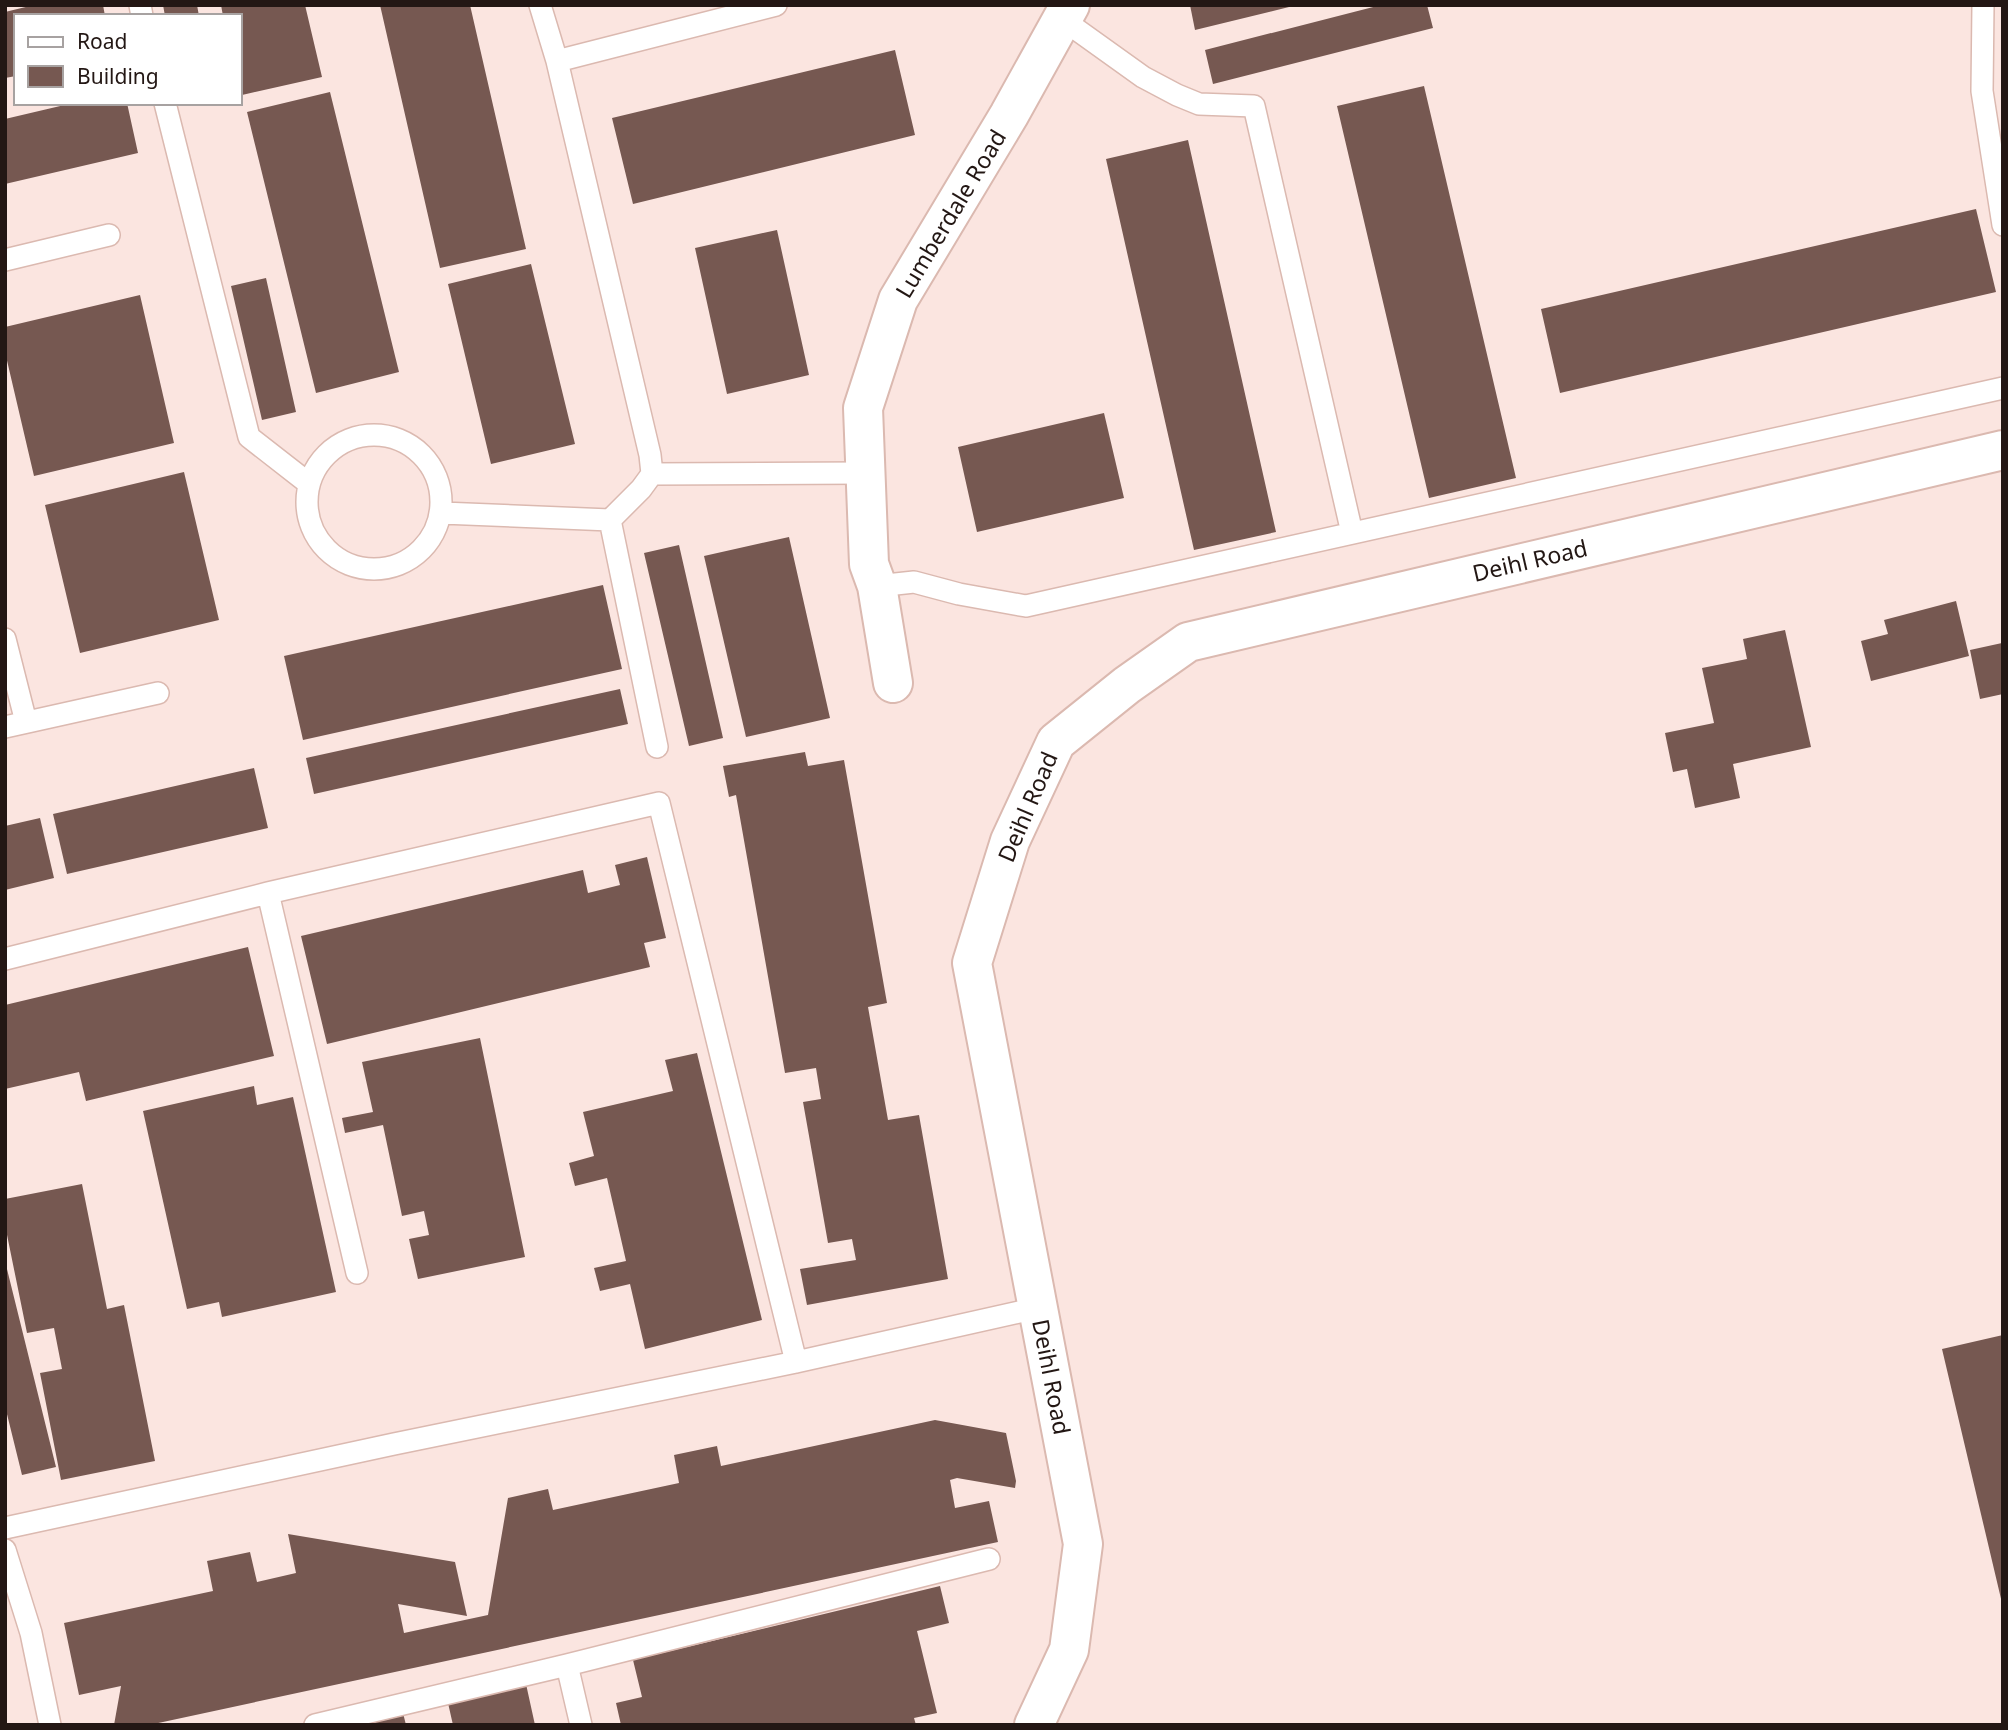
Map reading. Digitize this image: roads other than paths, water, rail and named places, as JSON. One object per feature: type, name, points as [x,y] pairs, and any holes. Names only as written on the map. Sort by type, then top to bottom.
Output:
[{"type":"street","name":"Lumberdale Road","points":[[892,683],[877,586],[869,564],[863,408],[898,300],[1009,115],[1066,12]]},
{"type":"street","name":"Deihl Road","points":[[1034,1725],[1069,1650],[1083,1544],[972,963],[1010,841],[1056,742],[1127,685],[1188,642],[2003,450]]},
{"type":"lane","points":[[442,513],[610,520],[652,474],[647,442],[557,61],[540,5]]},
{"type":"lane","points":[[557,61],[776,5]]},
{"type":"lane","points":[[1983,5],[1982,91],[2003,225]]},
{"type":"lane","points":[[1066,12],[1143,77],[1177,95],[1199,104],[1254,106],[1352,533]]},
{"type":"lane","points":[[166,105],[249,437],[308,483]]},
{"type":"lane","points":[[5,260],[109,235]]},
{"type":"lane","points":[[877,586],[914,582],[959,594],[1026,606],[2003,388]]},
{"type":"lane","points":[[375,434],[403,440],[426,458],[431,467],[440,484],[442,513],[426,547],[396,567],[359,569],[326,552],[307,520],[308,483],[323,458],[346,440],[375,434]]},
{"type":"lane","points":[[652,474],[865,473]]},
{"type":"lane","points":[[610,520],[657,747]]},
{"type":"lane","points":[[5,639],[15,724],[158,693]]},
{"type":"lane","points":[[5,959],[268,893],[659,803],[796,1362]]},
{"type":"lane","points":[[268,893],[357,1273]]},
{"type":"lane","points":[[5,1528],[394,1444],[796,1362],[1037,1308]]},
{"type":"lane","points":[[5,1550],[31,1633],[50,1725]]},
{"type":"lane","points":[[315,1725],[989,1559]]},
{"type":"lane","points":[[567,1665],[581,1725]]}]
